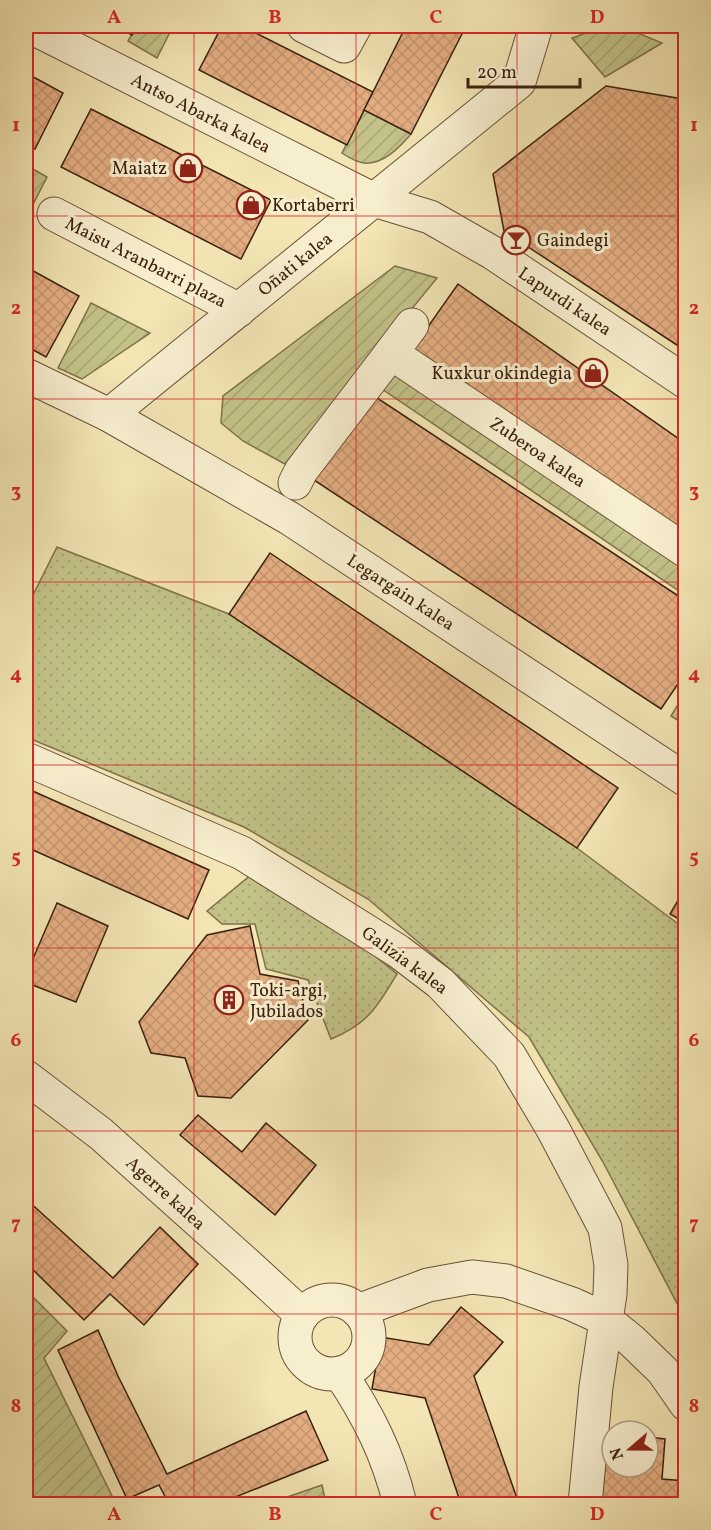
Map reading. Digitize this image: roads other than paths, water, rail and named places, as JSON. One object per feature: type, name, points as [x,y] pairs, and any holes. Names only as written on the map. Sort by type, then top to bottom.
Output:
[{"type":"street","name":"Antso Abarka kalea","points":[[29,26],[374,200]]},
{"type":"street","points":[[304,26],[344,46],[355,26]]},
{"type":"street","name":"Oñati kalea","points":[[109,415],[519,82],[536,26]]},
{"type":"street","name":"Lapurdi kalea","points":[[374,200],[430,217],[493,253],[686,382]]},
{"type":"street","name":"Maisu Aranbarri plaza","points":[[54,214],[239,310]]},
{"type":"street","points":[[295,483],[301,471],[412,325]]},
{"type":"street","name":"Zuberoa kalea","points":[[391,353],[686,551]]},
{"type":"street","name":"Legargain kalea","points":[[26,375],[109,415],[289,518],[686,780]]},
{"type":"street","name":"Galizia kalea","points":[[26,759],[242,853],[398,951],[440,983],[509,1055],[553,1129],[604,1228],[611,1265],[610,1294],[596,1387],[585,1504]]},
{"type":"street","name":"Agerre kalea","points":[[26,1077],[100,1134],[302,1315]]},
{"type":"street","points":[[358,1311],[428,1285],[472,1277],[506,1281],[572,1304],[605,1319],[663,1371],[686,1404]]},
{"type":"street","points":[[322,1301],[341,1302],[358,1311],[368,1330],[369,1342],[359,1362],[340,1373],[327,1374],[315,1370],[301,1357],[295,1339],[297,1326],[302,1315],[311,1306],[322,1301]]},
{"type":"street","points":[[340,1373],[365,1410],[394,1481],[400,1504]]},
{"type":"place","name":"Maiatz","points":[[188,168]]},
{"type":"place","name":"Kortaberri","points":[[251,205]]},
{"type":"place","name":"Gaindegi","points":[[516,240]]},
{"type":"place","name":"Kuxkur okindegia","points":[[593,373]]},
{"type":"place","name":"Toki-argi, Jubilados","points":[[229,1000]]}]
